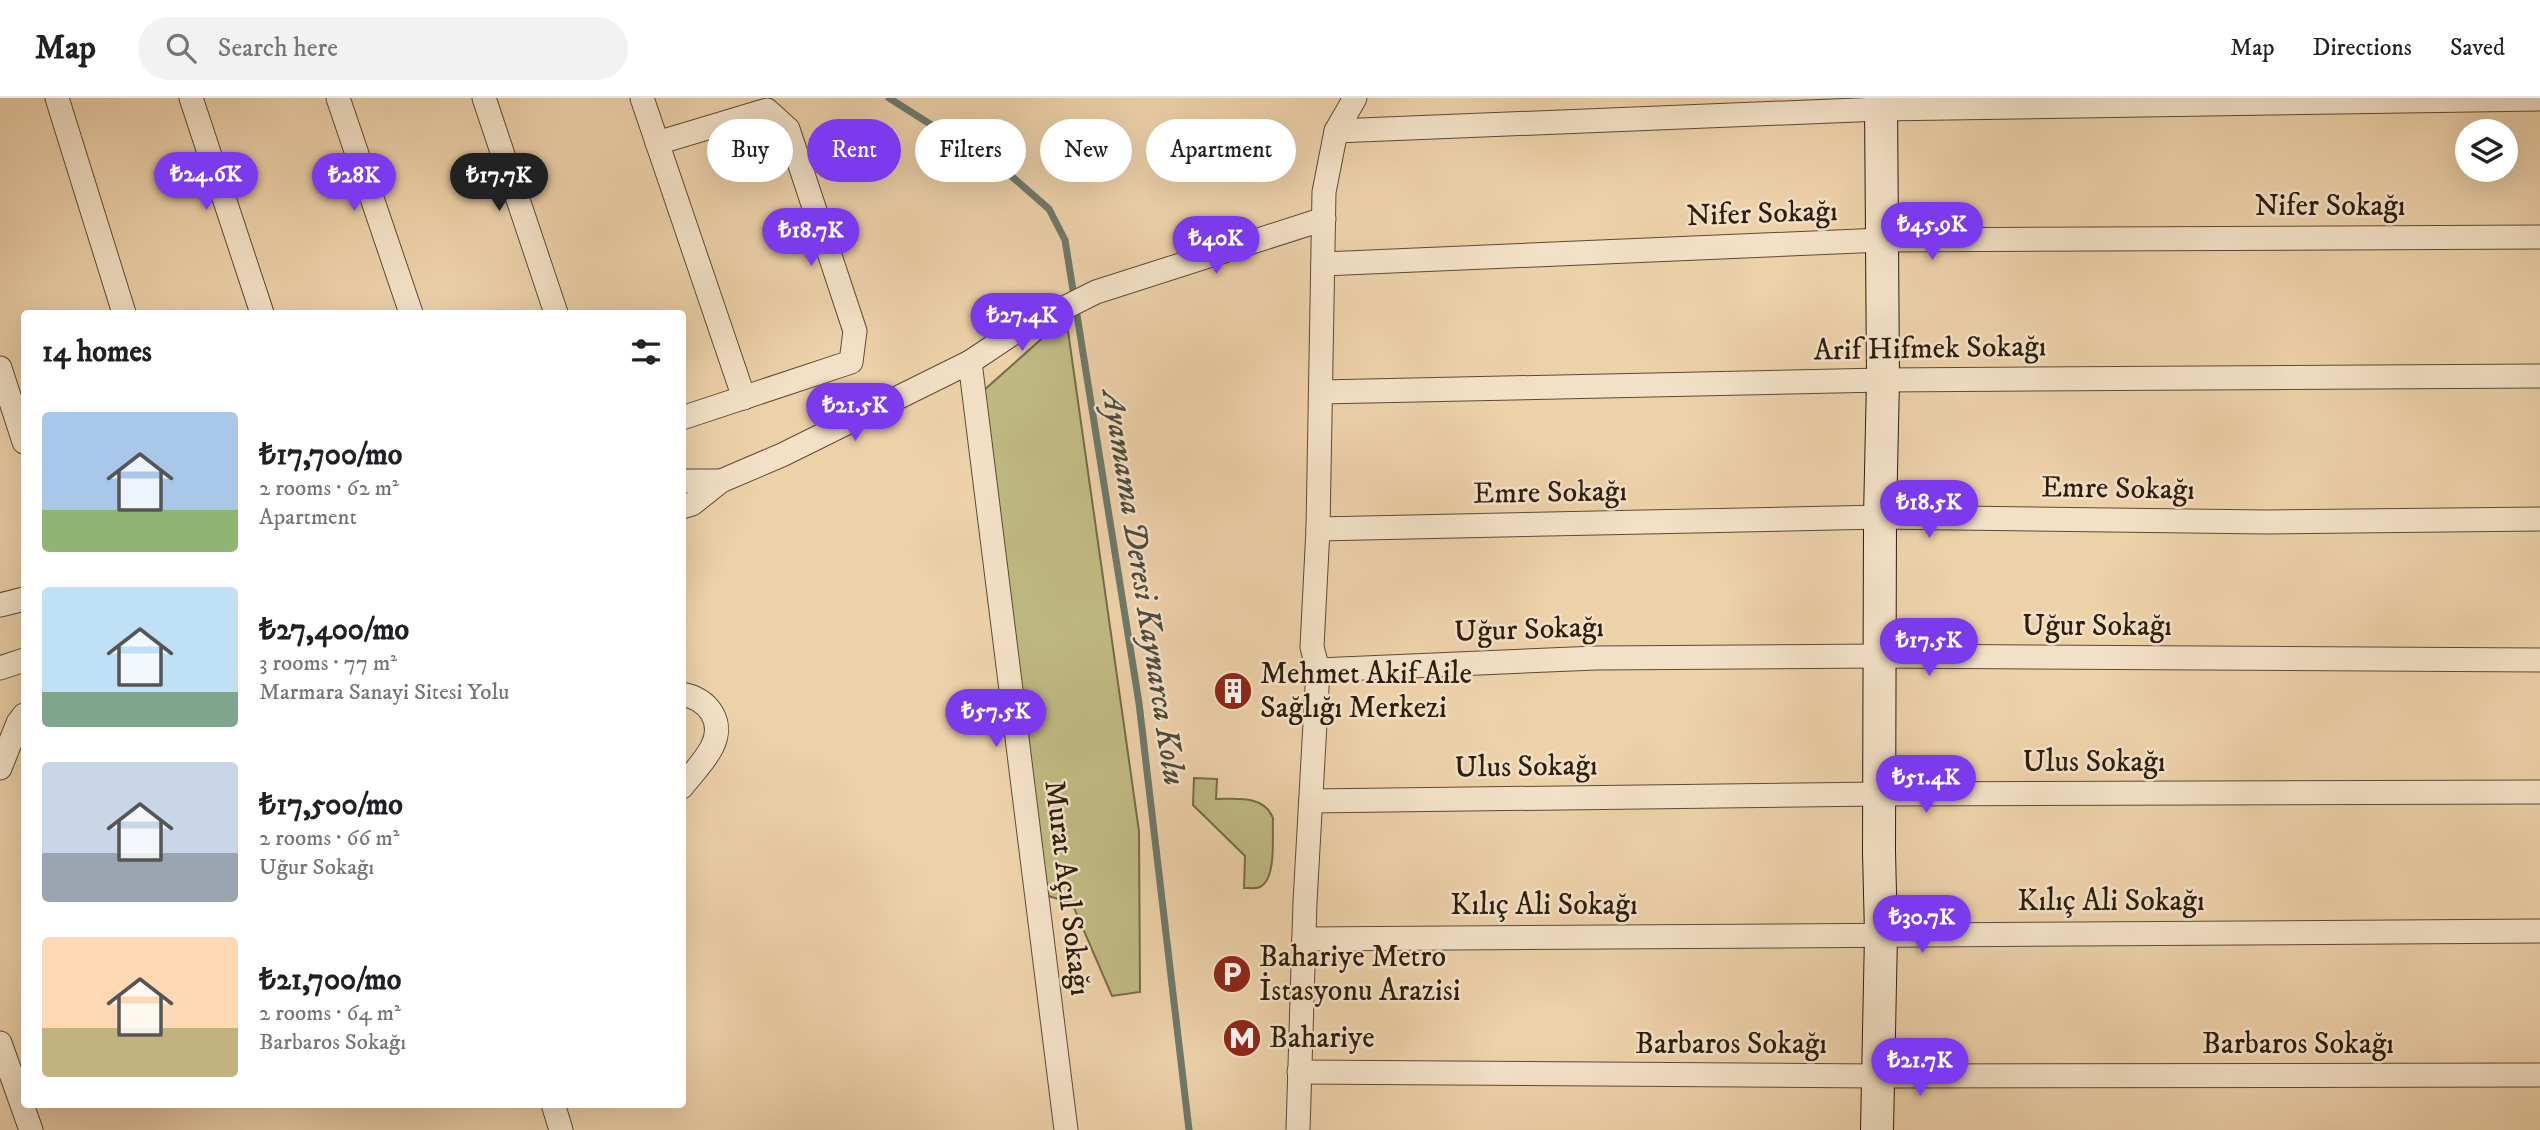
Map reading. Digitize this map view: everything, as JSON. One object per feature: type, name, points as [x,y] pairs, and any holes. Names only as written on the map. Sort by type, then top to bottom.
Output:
[{"type":"main road","points":[[1877,1130],[1881,933],[1881,103]]},
{"type":"street","points":[[57,98],[123,310]]},
{"type":"street","points":[[191,98],[261,310]]},
{"type":"street","points":[[338,98],[410,310]]},
{"type":"street","points":[[484,98],[555,310]]},
{"type":"street","points":[[642,98],[744,398]]},
{"type":"street","points":[[1298,1130],[1304,939],[1318,670],[1312,647],[1318,529],[1324,192],[1336,131],[1355,98]]},
{"type":"street","points":[[1336,131],[1881,103],[2540,99]]},
{"type":"street","points":[[657,143],[767,110],[788,129],[855,331],[851,362],[686,417]]},
{"type":"street","points":[[686,506],[721,481],[782,455],[970,362],[1012,334],[1096,292],[1324,219]]},
{"type":"street","name":"Nifer Sokağı","points":[[1323,264],[1882,240],[2540,237]]},
{"type":"street","name":"Murat Açıl Sokağı","points":[[970,362],[1066,1130]]},
{"type":"street","points":[[0,368],[21,433]]},
{"type":"street","name":"Arif Hifmek Sokağı","points":[[1321,392],[1883,380],[2540,376]]},
{"type":"street","points":[[686,481],[721,481]]},
{"type":"street","name":"Emre Sokağı","points":[[1318,529],[1880,517],[2266,522],[2540,519]]},
{"type":"street","points":[[0,604],[21,600]]},
{"type":"street","name":"Uğur Sokağı","points":[[1318,670],[1596,658],[1880,656],[2540,660]]},
{"type":"street","points":[[0,668],[21,661]]},
{"type":"street","points":[[686,695],[694,696],[708,706],[716,729],[713,746],[686,782]]},
{"type":"street","points":[[0,768],[14,720]]},
{"type":"street","name":"Ulus Sokağı","points":[[1311,801],[1880,794],[2540,792]]},
{"type":"street","name":"Kılıç Ali Sokağı","points":[[1304,939],[1881,933],[2540,931]]},
{"type":"street","points":[[0,1043],[21,1102]]},
{"type":"street","name":"Barbaros Sokağı","points":[[1299,1072],[1877,1076],[2540,1075]]},
{"type":"street","points":[[23,1108],[31,1130]]},
{"type":"street","points":[[554,1108],[561,1130]]},
{"type":"shaded area","points":[[1066,317],[1139,831],[1140,992],[1112,996],[1072,903],[1048,896],[982,392]]},
{"type":"shaded area","points":[[1194,778],[1217,779],[1216,799],[1249,800],[1263,805],[1269,811],[1273,818],[1271,866],[1269,875],[1260,887],[1244,888],[1245,856],[1193,805]]},
{"type":"waterway","name":"Ayamama Deresi Kaynarca Kolu","points":[[889,98],[1009,174],[1049,209],[1065,240],[1139,703],[1189,1130]]},
{"type":"place","name":"Mehmet Akif Aile Sağlığı Merkezi","points":[[1233,691]]},
{"type":"place","name":"Bahariye Metro İstasyonu Arazisi","points":[[1232,974]]},
{"type":"place","name":"Bahariye","points":[[1242,1038]]}]
